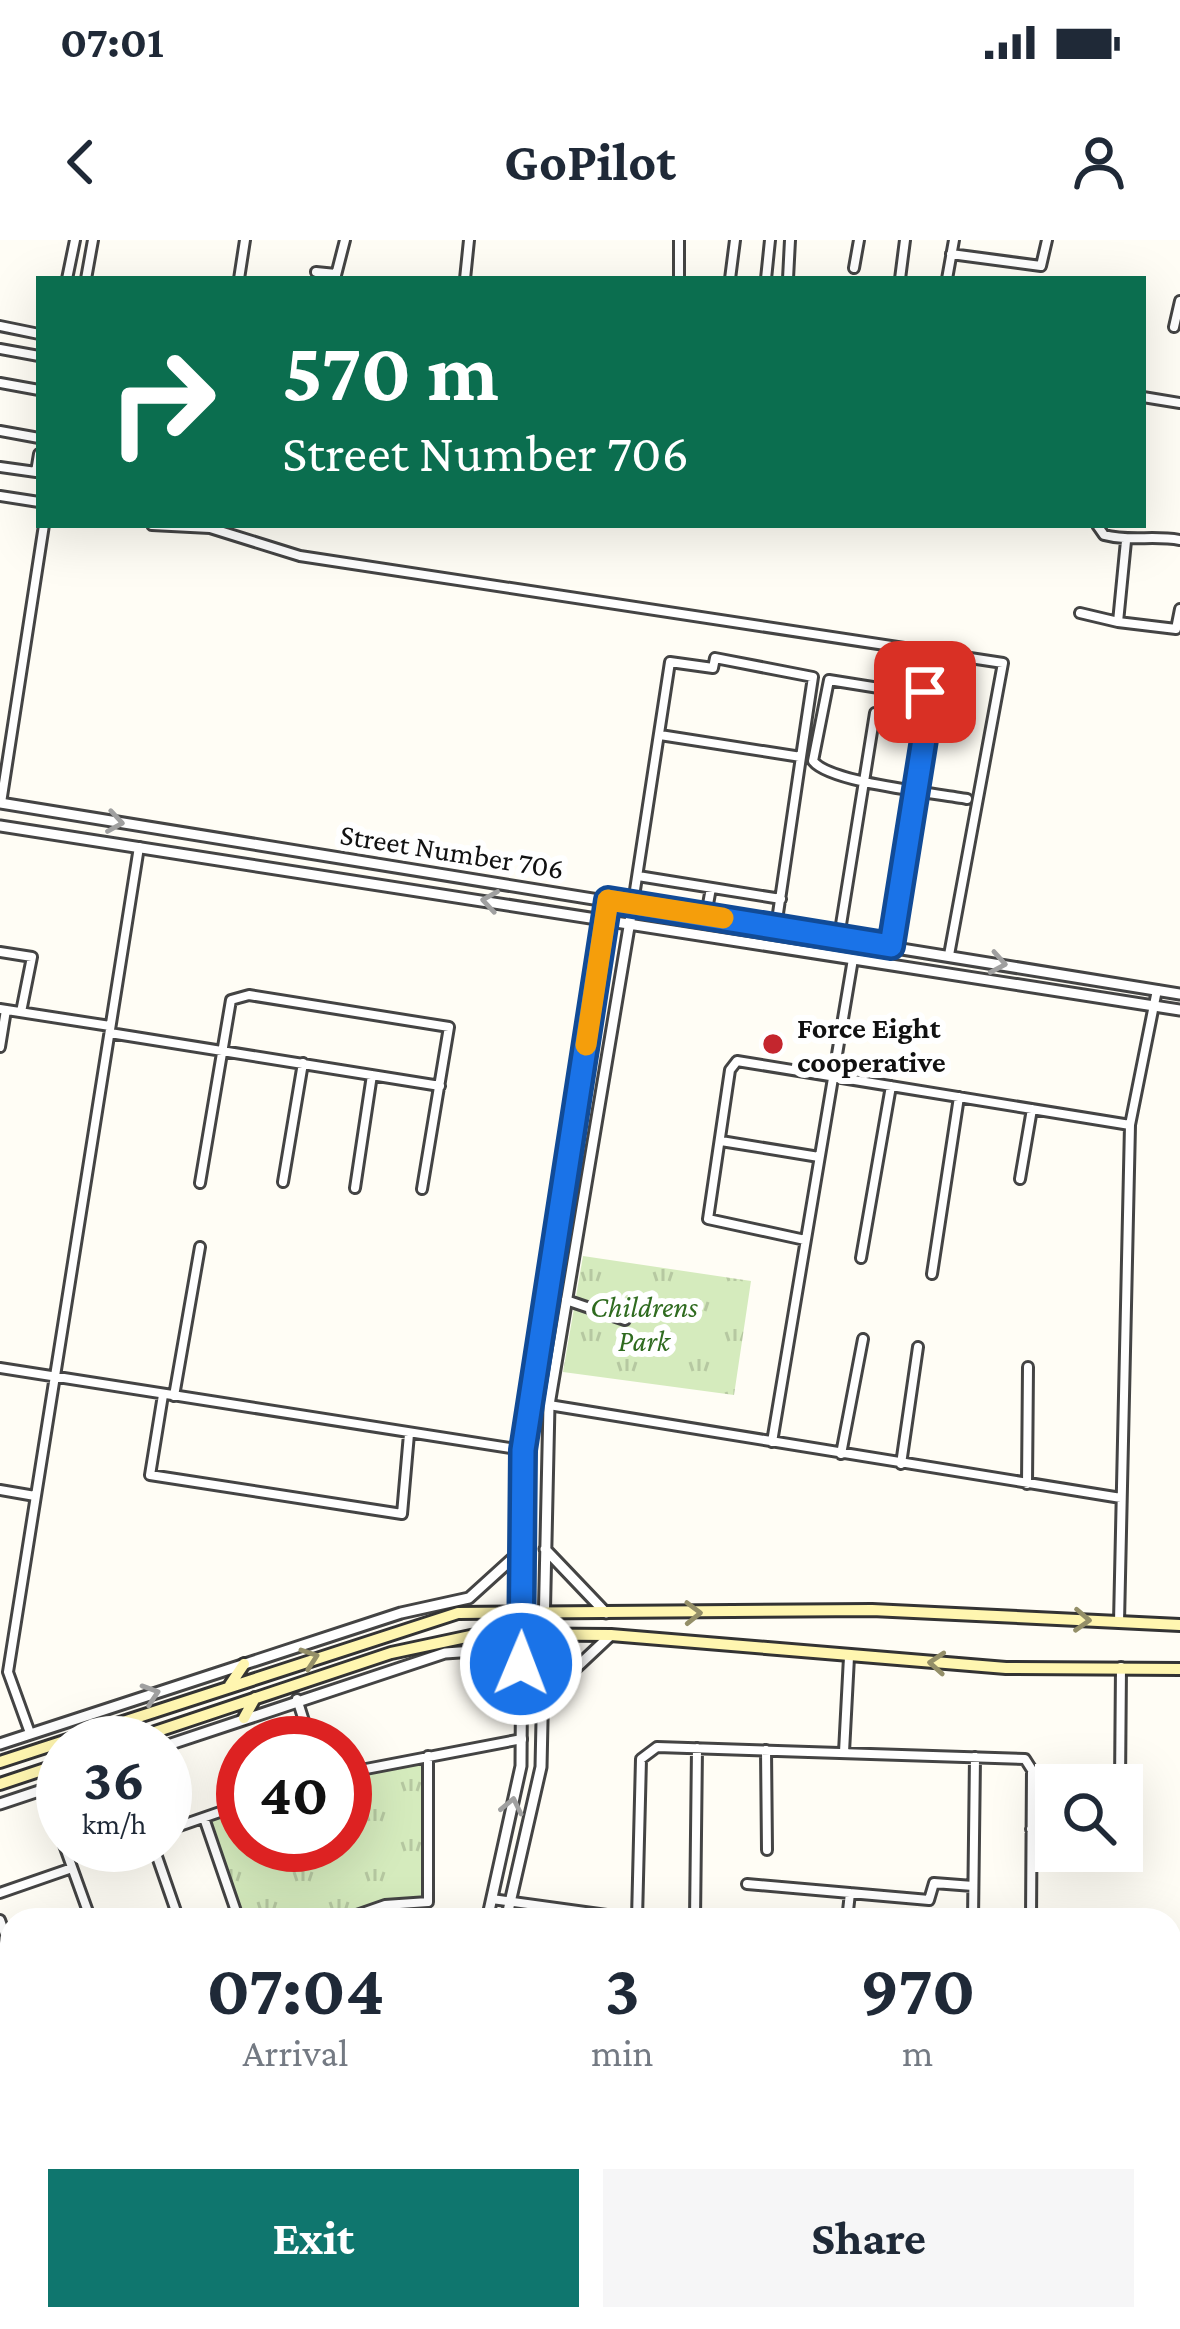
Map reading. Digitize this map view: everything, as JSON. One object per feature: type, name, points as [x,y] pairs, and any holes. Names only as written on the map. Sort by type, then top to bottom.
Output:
[{"type":"main road","points":[[0,1762],[417,1622],[522,1608],[872,1610],[1180,1625]]},
{"type":"main road","points":[[192,1719],[430,1642],[521,1633],[611,1635],[1006,1668],[1180,1669]]},
{"type":"main road","points":[[230,1685],[244,1664]]},
{"type":"main road","points":[[245,1716],[255,1698]]},
{"type":"main road","points":[[0,1784],[36,1772]]},
{"type":"street","points":[[68,276],[75,240]]},
{"type":"street","points":[[87,276],[93,240]]},
{"type":"street","points":[[239,276],[245,240]]},
{"type":"street","points":[[316,272],[336,276],[344,240]]},
{"type":"street","points":[[465,276],[469,240]]},
{"type":"street","points":[[679,240],[679,276]]},
{"type":"street","points":[[730,276],[735,240]]},
{"type":"street","points":[[766,276],[770,240]]},
{"type":"street","points":[[788,276],[790,240]]},
{"type":"street","points":[[854,268],[860,240]]},
{"type":"street","points":[[899,276],[905,240]]},
{"type":"street","points":[[947,276],[954,240]]},
{"type":"street","points":[[951,254],[1041,266],[1047,240]]},
{"type":"street","points":[[1174,327],[1180,301]]},
{"type":"street","points":[[0,326],[36,333]]},
{"type":"street","points":[[0,349],[36,355]]},
{"type":"street","points":[[0,383],[36,389]]},
{"type":"street","points":[[1146,398],[1180,404]]},
{"type":"street","points":[[0,431],[36,437]]},
{"type":"street","points":[[0,467],[36,472]]},
{"type":"street","points":[[0,496],[36,502]]},
{"type":"street","points":[[1,803],[44,528]]},
{"type":"street","points":[[1099,528],[1104,536],[1126,541],[1153,535],[1180,540]]},
{"type":"street","points":[[228,529],[300,556],[1004,663],[949,955]]},
{"type":"street","points":[[1118,622],[1126,541]]},
{"type":"street","points":[[1080,614],[1176,628],[1180,609]]},
{"type":"street","points":[[509,1908],[541,1767],[549,1405],[670,662],[713,668],[715,658],[812,676],[776,927]]},
{"type":"street","points":[[891,946],[916,790],[929,696],[829,680],[813,761],[820,770],[865,780],[916,790],[967,799]]},
{"type":"street","points":[[838,937],[875,713]]},
{"type":"street","points":[[660,735],[801,757]]},
{"type":"street","name":"Street Number 706","points":[[1,803],[1180,994]]},
{"type":"street","points":[[0,826],[1180,1010]]},
{"type":"street","points":[[30,1732],[8,1672],[139,847]]},
{"type":"street","points":[[638,876],[781,898]]},
{"type":"street","points":[[706,915],[711,888]]},
{"type":"street","points":[[490,1908],[522,1739],[523,1450],[608,900]]},
{"type":"street","points":[[0,952],[32,957],[21,1012]]},
{"type":"street","points":[[772,1442],[853,959]]},
{"type":"street","points":[[1119,1622],[1130,1125],[1157,990]]},
{"type":"street","points":[[200,1183],[231,1000],[239,995],[449,1028],[452,1036],[422,1189]]},
{"type":"street","points":[[0,1048],[3,1010],[440,1086]]},
{"type":"street","points":[[806,1240],[708,1219],[730,1070],[737,1061],[1130,1125]]},
{"type":"street","points":[[283,1182],[303,1063]]},
{"type":"street","points":[[355,1188],[372,1075]]},
{"type":"street","points":[[861,1258],[891,1086]]},
{"type":"street","points":[[932,1274],[958,1097]]},
{"type":"street","points":[[1021,1179],[1032,1109]]},
{"type":"street","points":[[721,1141],[819,1157]]},
{"type":"street","points":[[175,1396],[200,1247]]},
{"type":"street","points":[[566,1300],[626,1320]]},
{"type":"street","points":[[842,1454],[863,1339]]},
{"type":"street","points":[[902,1464],[918,1347]]},
{"type":"street","points":[[1028,1366],[1028,1484]]},
{"type":"street","points":[[0,1368],[523,1450]]},
{"type":"street","points":[[163,1395],[150,1475],[401,1514],[409,1434]]},
{"type":"street","points":[[549,1405],[1121,1498]]},
{"type":"street","points":[[0,1490],[35,1496]]},
{"type":"street","points":[[0,1744],[401,1613],[469,1598],[523,1549]]},
{"type":"street","points":[[545,1549],[606,1612]]},
{"type":"street","points":[[544,1698],[611,1635]]},
{"type":"street","points":[[250,1716],[406,1663],[470,1650],[521,1696]]},
{"type":"street","points":[[844,1752],[849,1657]]},
{"type":"street","points":[[1120,1764],[1121,1666]]},
{"type":"street","points":[[297,1699],[302,1716]]},
{"type":"street","points":[[372,1767],[522,1739]]},
{"type":"street","points":[[640,1908],[641,1759],[657,1747],[975,1756],[1028,1762],[1030,1908]]},
{"type":"street","points":[[695,1908],[697,1748]]},
{"type":"street","points":[[766,1750],[767,1850]]},
{"type":"street","points":[[376,1908],[428,1902],[428,1756]]},
{"type":"street","points":[[973,1908],[975,1756]]},
{"type":"street","points":[[0,1804],[36,1793]]},
{"type":"street","points":[[192,1822],[216,1814]]},
{"type":"street","points":[[204,1818],[235,1908]]},
{"type":"street","points":[[0,1893],[61,1872]]},
{"type":"street","points":[[74,1872],[87,1908]]},
{"type":"street","points":[[162,1872],[175,1908]]},
{"type":"street","points":[[747,1884],[928,1900],[934,1883],[973,1886]]},
{"type":"street","points":[[848,1908],[850,1893]]},
{"type":"street","points":[[492,1898],[559,1908]]},
{"type":"green space","name":"Childrens Park","points":[[583,1256],[751,1281],[734,1395],[563,1372]]},
{"type":"green space","points":[[428,1756],[428,1902],[361,1908],[235,1908],[223,1872],[372,1872],[372,1772]]},
{"type":"green space","points":[[216,1815],[216,1853],[204,1818]]},
{"type":"slow traffic","points":[[586,1045],[608,900],[723,918]]},
{"type":"place","name":"Force Eight cooperative","points":[[773,1044]]},
{"type":"route","points":[[521,1664],[523,1450],[608,900],[891,946],[930,702],[925,692]]}]
